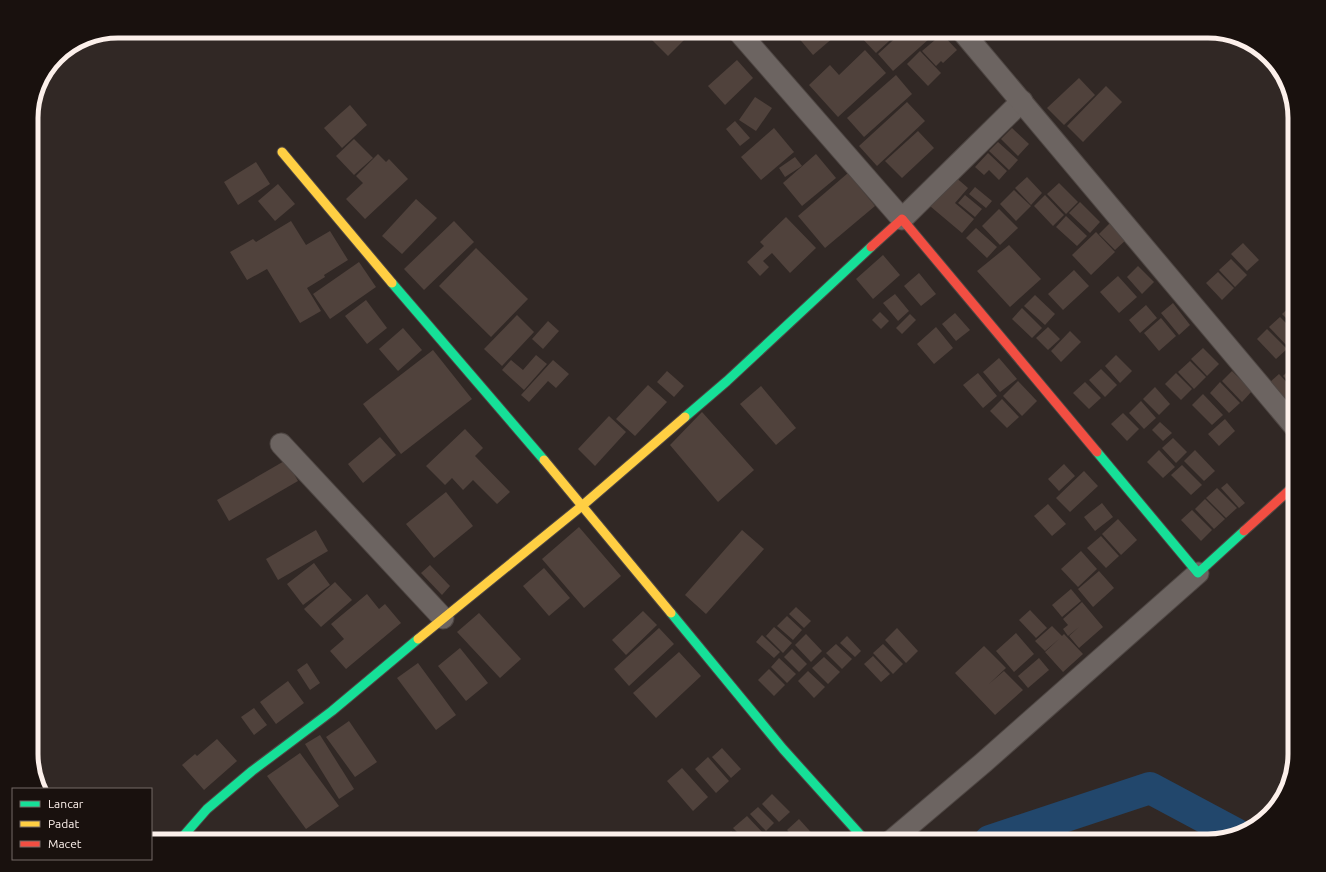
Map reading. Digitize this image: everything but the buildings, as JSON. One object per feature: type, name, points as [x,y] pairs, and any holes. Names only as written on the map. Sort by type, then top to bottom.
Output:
[{"type":"street","points":[[744,38],[902,219],[1198,573]]},
{"type":"street","points":[[968,38],[1288,419]]},
{"type":"street","points":[[184,834],[212,804],[252,771],[332,711],[443,618],[583,505],[727,381],[902,219],[1022,101]]},
{"type":"street","points":[[282,152],[478,385],[583,505],[783,749],[860,834]]},
{"type":"street","points":[[281,444],[443,618]]},
{"type":"street","points":[[899,834],[983,763],[1288,491]]},
{"type":"waterway","points":[[1011,834],[1150,788],[1230,831]]},
{"type":"traffic: fast","points":[[685,417],[727,381],[871,247]]},
{"type":"traffic: fast","points":[[392,283],[544,460]]},
{"type":"traffic: fast","points":[[1097,452],[1198,573],[1244,531]]},
{"type":"traffic: fast","points":[[671,613],[783,749],[860,834]]},
{"type":"traffic: fast","points":[[185,834],[207,809],[252,771],[332,711],[418,639]]},
{"type":"traffic: slow","points":[[282,152],[392,283]]},
{"type":"traffic: slow","points":[[418,639],[583,505],[685,417]]},
{"type":"traffic: slow","points":[[544,460],[671,613]]},
{"type":"traffic: jam","points":[[871,247],[902,219],[1097,452]]},
{"type":"traffic: jam","points":[[1244,531],[1288,491]]}]
